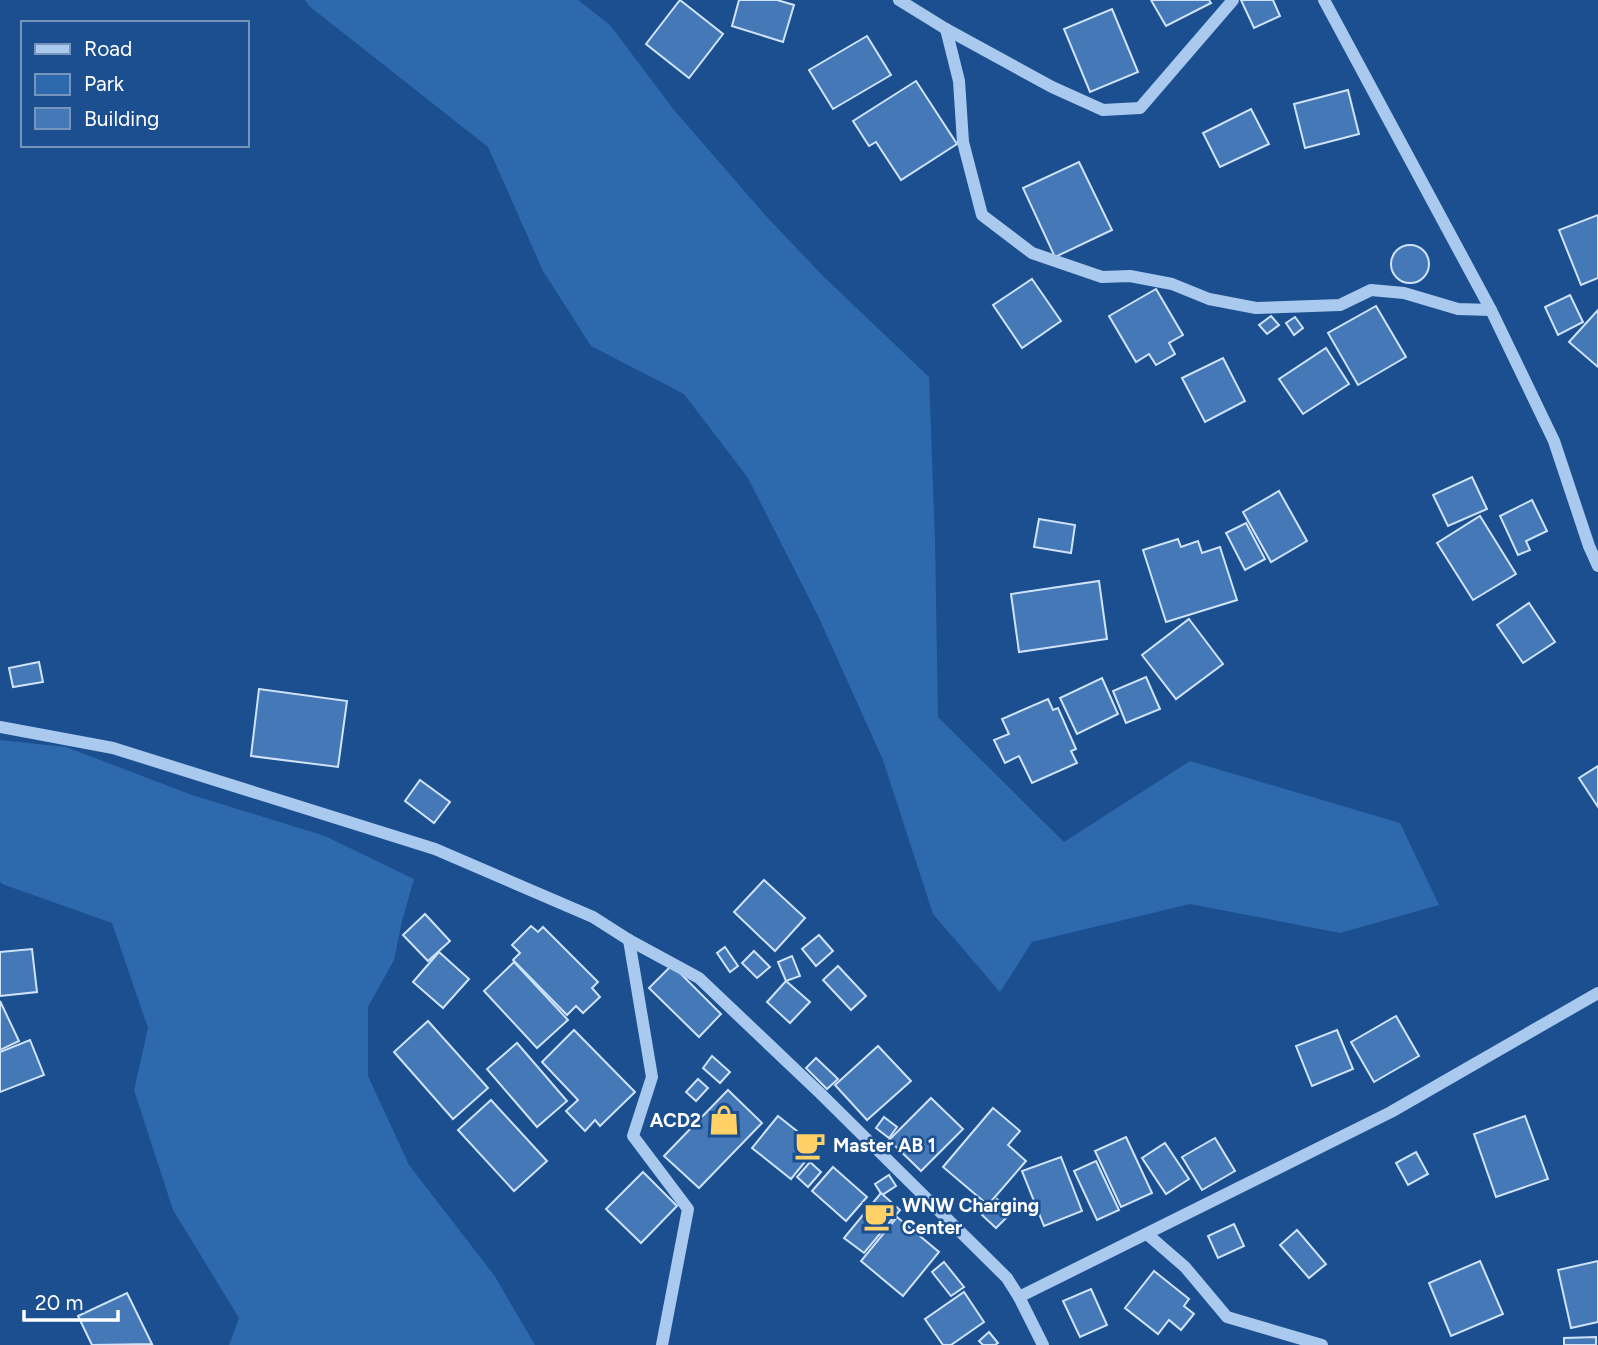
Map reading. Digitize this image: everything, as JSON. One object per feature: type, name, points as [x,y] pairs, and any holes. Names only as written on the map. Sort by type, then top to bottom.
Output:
[{"type":"street","points":[[899,0],[1052,87],[1103,110],[1140,108],[1233,0]]},
{"type":"street","points":[[1324,0],[1491,310],[1554,442],[1598,566]]},
{"type":"street","points":[[946,29],[959,82],[963,142],[982,215],[1032,253],[1102,277],[1130,276],[1171,284],[1209,299],[1256,308],[1340,305],[1371,290],[1404,293],[1458,309],[1491,310]]},
{"type":"street","points":[[0,727],[113,748],[435,849],[593,917],[699,978],[1007,1278],[1043,1345]]},
{"type":"street","points":[[629,940],[652,1077],[633,1136],[688,1209],[662,1345]]},
{"type":"street","points":[[1019,1297],[1391,1112],[1598,993]]},
{"type":"street","points":[[1147,1234],[1185,1267],[1227,1317],[1322,1345]]},
{"type":"green space","points":[[305,0],[578,0],[610,25],[674,110],[766,216],[823,276],[929,377],[938,717],[1064,842],[1190,761],[1400,823],[1439,905],[1340,933],[1190,904],[1032,942],[1000,992],[933,914],[883,760],[818,616],[748,478],[684,394],[591,346],[543,271],[488,147],[309,6]]},
{"type":"green space","points":[[0,740],[66,747],[192,795],[325,836],[414,879],[394,960],[368,1007],[368,1076],[409,1165],[494,1275],[535,1345],[229,1345],[239,1318],[173,1210],[134,1090],[148,1028],[112,923],[0,882]]},
{"type":"building","points":[[680,0],[723,34],[689,78],[646,44]]},
{"type":"building","points":[[739,0],[777,0],[794,5],[783,42],[732,26]]},
{"type":"building","points":[[1151,0],[1209,0],[1211,3],[1166,26]]},
{"type":"building","points":[[1241,0],[1273,0],[1280,16],[1254,28]]},
{"type":"building","points":[[1112,9],[1138,72],[1090,92],[1064,29]]},
{"type":"building","points":[[867,36],[891,75],[833,109],[809,70]]},
{"type":"building","points":[[916,81],[957,144],[901,180],[876,142],[869,146],[853,121]]},
{"type":"building","points":[[1348,90],[1359,134],[1305,148],[1294,104]]},
{"type":"building","points":[[1251,109],[1269,144],[1220,167],[1203,133]]},
{"type":"building","points":[[1079,162],[1112,230],[1055,257],[1023,188]]},
{"type":"building","points":[[1598,215],[1598,278],[1581,285],[1559,230]]},
{"type":"building","points":[[1410,245],[1423,251],[1429,264],[1423,277],[1410,283],[1397,277],[1391,264],[1397,251]]},
{"type":"building","points":[[1032,279],[1061,321],[1022,348],[993,305]]},
{"type":"building","points":[[1156,289],[1183,335],[1169,343],[1175,354],[1156,365],[1149,354],[1136,362],[1109,316]]},
{"type":"building","points":[[1570,295],[1583,322],[1558,335],[1545,307]]},
{"type":"building","points":[[1376,306],[1406,357],[1358,385],[1328,333]]},
{"type":"building","points":[[1598,310],[1598,367],[1569,342]]},
{"type":"building","points":[[1271,316],[1279,325],[1267,334],[1259,325]]},
{"type":"building","points":[[1295,317],[1303,328],[1294,335],[1286,323]]},
{"type":"building","points":[[1326,348],[1349,384],[1303,414],[1279,379]]},
{"type":"building","points":[[1223,358],[1245,401],[1205,422],[1182,378]]},
{"type":"building","points":[[1472,477],[1487,509],[1448,526],[1433,495]]},
{"type":"building","points":[[1279,491],[1307,541],[1271,562],[1243,512]]},
{"type":"building","points":[[1532,500],[1547,531],[1526,541],[1530,550],[1518,555],[1500,516]]},
{"type":"building","points":[[1480,516],[1516,574],[1473,600],[1437,543]]},
{"type":"building","points":[[1039,519],[1075,525],[1071,553],[1034,547]]},
{"type":"building","points":[[1246,523],[1265,559],[1245,570],[1226,533]]},
{"type":"building","points":[[1178,539],[1181,547],[1198,541],[1202,553],[1220,547],[1237,600],[1166,622],[1143,550]]},
{"type":"building","points":[[1099,581],[1107,639],[1019,652],[1011,594]]},
{"type":"building","points":[[1529,603],[1555,642],[1523,663],[1497,625]]},
{"type":"building","points":[[1189,619],[1223,664],[1176,699],[1142,655]]},
{"type":"building","points":[[39,662],[43,682],[13,687],[9,668]]},
{"type":"building","points":[[1146,677],[1160,709],[1126,723],[1113,691]]},
{"type":"building","points":[[1102,678],[1118,714],[1077,734],[1060,698]]},
{"type":"building","points":[[259,689],[347,701],[338,767],[251,756]]},
{"type":"building","points":[[1048,699],[1053,710],[1058,708],[1076,749],[1071,751],[1077,763],[1032,783],[1019,756],[1005,763],[994,740],[1009,734],[1002,719]]},
{"type":"building","points":[[1598,766],[1598,807],[1579,778]]},
{"type":"building","points":[[420,780],[450,802],[434,823],[405,801]]},
{"type":"building","points":[[764,880],[805,918],[775,951],[734,912]]},
{"type":"building","points":[[425,914],[450,941],[428,961],[403,935]]},
{"type":"building","points":[[531,926],[538,932],[543,927],[598,982],[592,988],[600,997],[583,1013],[576,1006],[567,1015],[513,960],[520,953],[512,945]]},
{"type":"building","points":[[819,935],[833,951],[816,966],[802,949]]},
{"type":"building","points":[[725,947],[738,966],[730,972],[717,953]]},
{"type":"building","points":[[32,949],[37,992],[0,996],[0,952]]},
{"type":"building","points":[[754,951],[770,967],[757,978],[742,963]]},
{"type":"building","points":[[439,952],[469,979],[443,1008],[413,982]]},
{"type":"building","points":[[792,956],[800,976],[786,981],[778,962]]},
{"type":"building","points":[[514,962],[568,1020],[537,1048],[484,991]]},
{"type":"building","points":[[672,965],[721,1014],[699,1037],[649,988]]},
{"type":"building","points":[[838,966],[866,996],[851,1010],[823,980]]},
{"type":"building","points":[[786,981],[810,1002],[790,1023],[767,1002]]},
{"type":"building","points":[[0,1001],[19,1041],[0,1050]]},
{"type":"building","points":[[1396,1016],[1419,1056],[1374,1082],[1351,1042]]},
{"type":"building","points":[[428,1021],[488,1088],[453,1119],[394,1052]]},
{"type":"building","points":[[574,1030],[635,1092],[600,1126],[595,1120],[585,1131],[566,1111],[578,1100],[542,1062]]},
{"type":"building","points":[[1337,1030],[1353,1069],[1312,1086],[1296,1046]]},
{"type":"building","points":[[30,1040],[44,1075],[0,1092],[0,1052]]},
{"type":"building","points":[[517,1043],[567,1101],[537,1127],[487,1069]]},
{"type":"building","points":[[878,1046],[911,1081],[867,1120],[835,1085]]},
{"type":"building","points":[[712,1056],[730,1072],[720,1083],[703,1068]]},
{"type":"building","points":[[816,1058],[838,1079],[827,1089],[806,1068]]},
{"type":"building","points":[[698,1079],[708,1088],[696,1101],[686,1092]]},
{"type":"building","points":[[728,1090],[762,1123],[699,1188],[664,1156]]},
{"type":"building","points":[[931,1098],[963,1129],[921,1171],[889,1140]]},
{"type":"building","points":[[491,1100],[547,1161],[514,1191],[458,1130]]},
{"type":"building","points":[[993,1108],[1020,1131],[1008,1145],[1026,1161],[988,1205],[943,1167]]},
{"type":"building","points":[[778,1116],[817,1147],[791,1179],[752,1148]]},
{"type":"building","points":[[1525,1116],[1548,1179],[1496,1197],[1474,1134]]},
{"type":"building","points":[[884,1117],[897,1127],[889,1138],[876,1128]]},
{"type":"building","points":[[1126,1137],[1152,1193],[1121,1207],[1095,1151]]},
{"type":"building","points":[[1215,1138],[1235,1171],[1202,1190],[1182,1157]]},
{"type":"building","points":[[1165,1143],[1189,1179],[1166,1194],[1142,1158]]},
{"type":"building","points":[[1416,1152],[1428,1174],[1408,1185],[1396,1163]]},
{"type":"building","points":[[1061,1157],[1082,1211],[1044,1226],[1022,1171]]},
{"type":"building","points":[[1096,1161],[1119,1210],[1097,1220],[1074,1171]]},
{"type":"building","points":[[810,1162],[821,1172],[808,1187],[797,1177]]},
{"type":"building","points":[[833,1167],[867,1197],[846,1221],[812,1191]]},
{"type":"building","points":[[643,1172],[677,1206],[641,1243],[606,1209]]},
{"type":"building","points":[[889,1175],[896,1186],[882,1195],[875,1184]]},
{"type":"building","points":[[881,1193],[900,1210],[864,1253],[844,1238]]},
{"type":"building","points":[[997,1199],[1011,1213],[996,1228],[982,1215]]},
{"type":"building","points":[[897,1217],[939,1252],[903,1296],[861,1261]]},
{"type":"building","points":[[1234,1224],[1244,1246],[1218,1258],[1208,1236]]},
{"type":"building","points":[[1297,1230],[1326,1264],[1309,1278],[1280,1245]]},
{"type":"building","points":[[1480,1261],[1503,1314],[1451,1336],[1429,1283]]},
{"type":"building","points":[[1598,1261],[1598,1322],[1571,1328],[1558,1270]]},
{"type":"building","points":[[944,1262],[964,1287],[951,1296],[932,1272]]},
{"type":"building","points":[[1154,1271],[1189,1299],[1184,1306],[1194,1314],[1181,1330],[1169,1320],[1158,1334],[1125,1308]]},
{"type":"building","points":[[1091,1289],[1107,1325],[1080,1337],[1063,1301]]},
{"type":"building","points":[[964,1292],[984,1322],[951,1345],[943,1345],[925,1319]]},
{"type":"building","points":[[127,1293],[152,1344],[92,1345],[78,1316]]},
{"type":"building","points":[[989,1332],[998,1343],[983,1345],[979,1341]]},
{"type":"building","points":[[1596,1337],[1596,1345],[1564,1345],[1564,1338]]},
{"type":"place","name":"ACD2","points":[[724,1120]]},
{"type":"place","name":"Master AB 1","points":[[810,1145]]},
{"type":"place","name":"WNW Charging Center","points":[[879,1216]]}]
